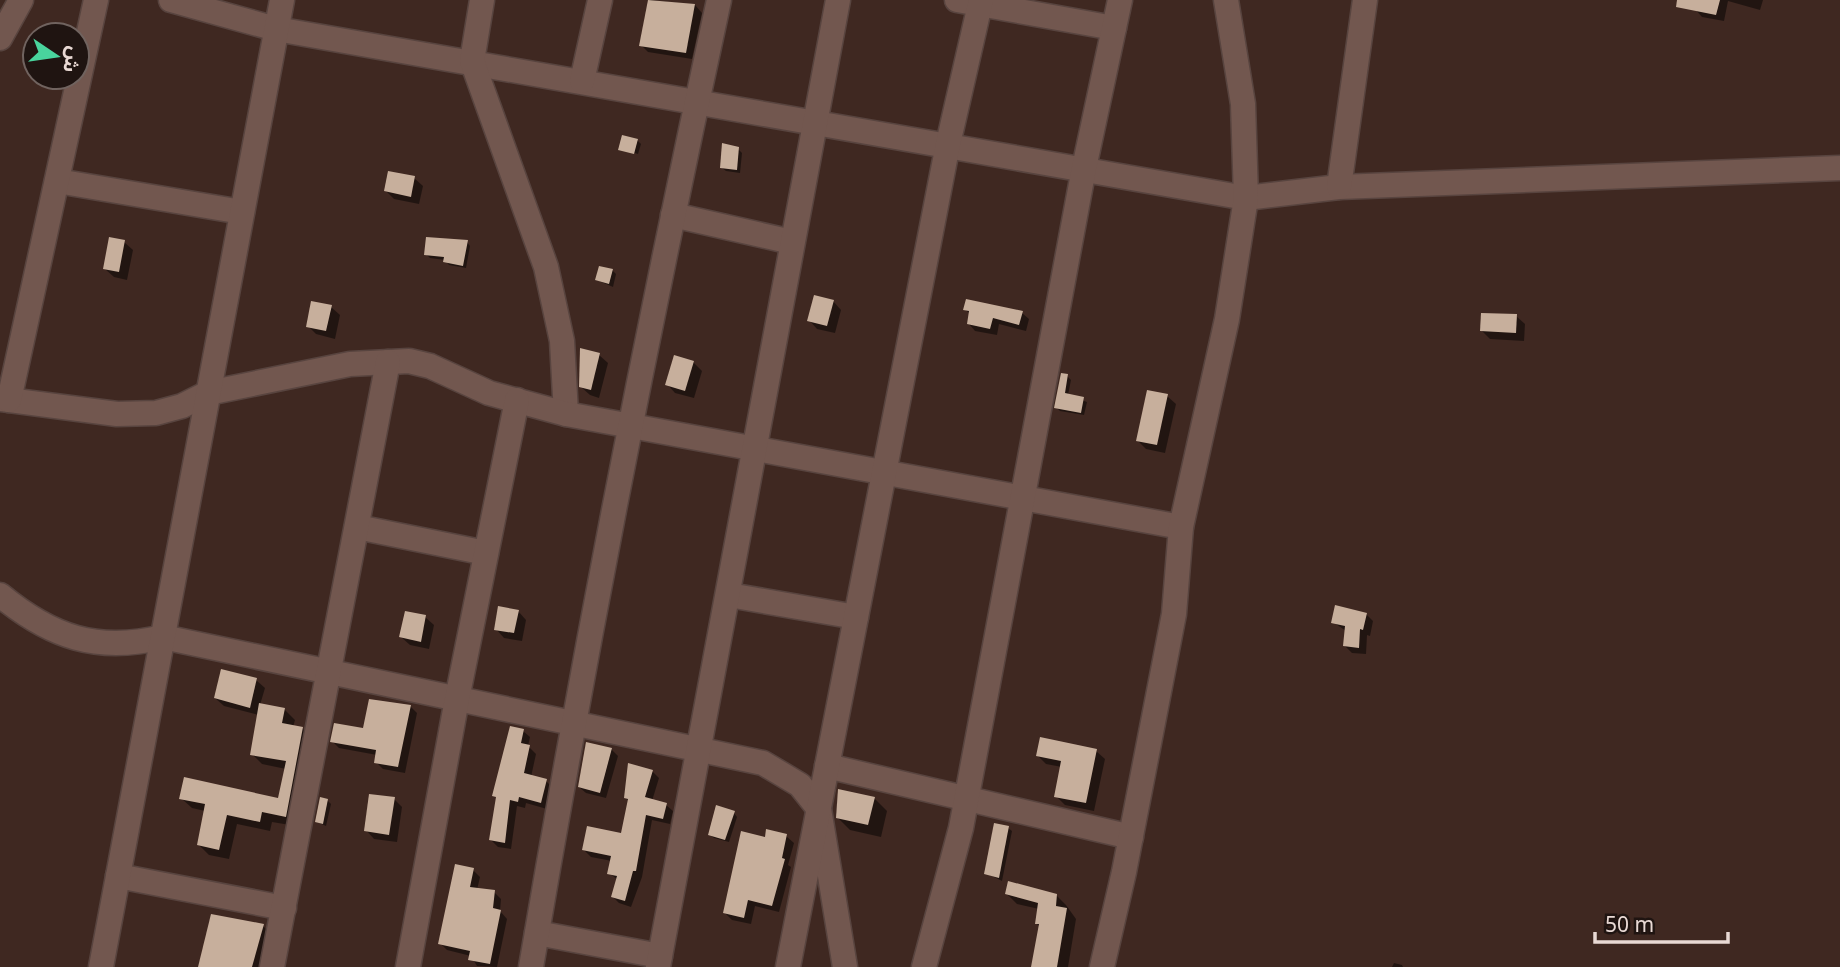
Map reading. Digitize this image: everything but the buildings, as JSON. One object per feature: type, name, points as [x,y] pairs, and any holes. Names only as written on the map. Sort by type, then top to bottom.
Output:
[{"type":"street","points":[[0,38],[21,0]]},
{"type":"street","points":[[96,0],[57,181],[5,399],[117,414],[156,413],[182,406],[208,393],[350,364],[388,362],[430,366],[489,393],[566,414],[1181,527]]},
{"type":"street","points":[[171,0],[276,29],[472,61],[1246,198],[1339,187],[1840,168]]},
{"type":"street","points":[[101,967],[282,0]]},
{"type":"street","points":[[482,0],[472,61],[546,267],[562,341],[566,414]]},
{"type":"street","points":[[582,81],[600,0]]},
{"type":"street","points":[[531,967],[572,723],[628,425],[719,0]]},
{"type":"street","points":[[537,933],[659,962],[757,449],[792,242],[838,0]]},
{"type":"street","points":[[924,967],[967,799],[1084,168],[1120,0]]},
{"type":"street","points":[[1102,967],[1131,837],[1174,614],[1181,527],[1227,319],[1246,198],[1243,104],[1226,0]]},
{"type":"street","points":[[1339,187],[1365,0]]},
{"type":"street","points":[[788,967],[948,144],[973,1],[1114,28]]},
{"type":"street","points":[[57,181],[242,212]]},
{"type":"street","points":[[673,215],[792,242]]},
{"type":"street","points":[[272,967],[331,672],[388,362]]},
{"type":"street","points":[[408,967],[457,699],[517,400]]},
{"type":"street","points":[[357,527],[486,553]]},
{"type":"street","points":[[0,595],[42,626],[68,637],[92,642],[133,644],[163,637],[763,763],[800,785],[819,809],[845,967]]},
{"type":"street","points":[[729,595],[856,617]]},
{"type":"street","points":[[827,766],[1131,837]]},
{"type":"street","points":[[118,876],[284,908]]}]
